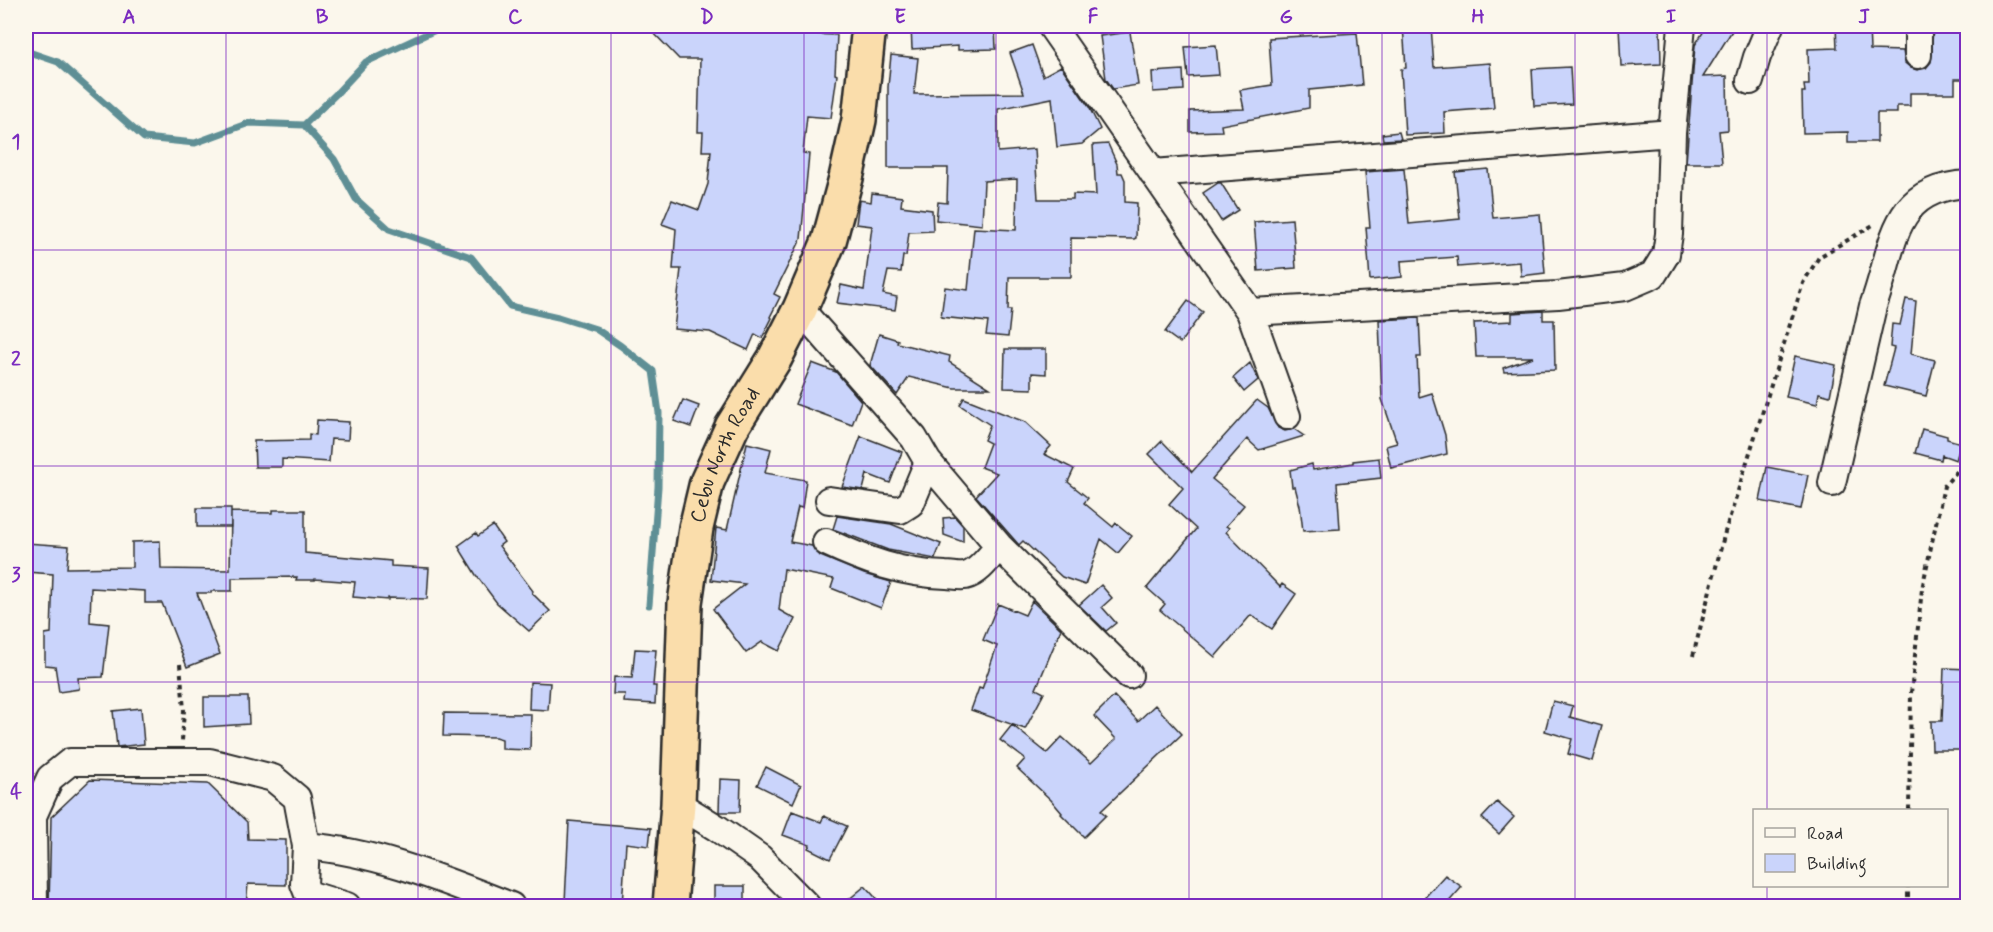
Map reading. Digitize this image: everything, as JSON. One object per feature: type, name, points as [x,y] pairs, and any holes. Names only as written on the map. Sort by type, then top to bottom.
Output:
[{"type":"highway","name":"Cebu North Road","points":[[670,906],[678,804],[686,603],[696,528],[707,482],[732,427],[775,358],[801,309],[829,241],[859,120],[869,26]]},
{"type":"street","points":[[1051,26],[1250,312],[1287,416]]},
{"type":"street","points":[[1250,312],[1558,295],[1625,287],[1653,275],[1666,254],[1669,234],[1672,133],[1682,26]]},
{"type":"street","points":[[1750,81],[1770,26]]},
{"type":"street","points":[[1918,26],[1918,55]]},
{"type":"street","points":[[1153,173],[1672,133]]},
{"type":"street","points":[[1832,483],[1873,306],[1902,216],[1919,197],[1946,185],[1968,184]]},
{"type":"street","points":[[801,309],[914,438],[928,462],[999,546],[1129,675]]},
{"type":"street","points":[[829,500],[900,510],[911,503],[928,462]]},
{"type":"street","points":[[826,542],[861,558],[895,568],[966,576],[980,567],[999,546]]},
{"type":"street","points":[[34,906],[33,816],[50,778],[70,762],[210,762],[273,778],[297,798],[306,846],[304,884],[308,894],[347,906]]},
{"type":"street","points":[[678,804],[760,858],[807,906]]},
{"type":"street","points":[[306,846],[340,849],[425,872],[496,904]]},
{"type":"path","points":[[1693,656],[1725,532],[1803,284],[1819,257],[1873,225],[1902,216]]},
{"type":"path","points":[[1909,809],[1911,693],[1922,589],[1944,486],[1968,459]]},
{"type":"path","points":[[180,664],[184,710],[181,762]]},
{"type":"path","points":[[1908,887],[1908,906]]},
{"type":"building","points":[[647,26],[810,26],[810,34],[837,35],[835,74],[837,75],[831,118],[807,116],[803,153],[809,154],[801,239],[774,294],[780,297],[770,317],[772,318],[762,338],[755,334],[748,350],[710,332],[674,329],[681,269],[673,269],[676,229],[662,224],[672,200],[699,210],[708,184],[711,151],[702,151],[703,132],[698,132],[700,59],[679,59]]},
{"type":"building","points":[[911,26],[932,26],[932,31],[966,29],[966,26],[995,26],[996,49],[958,50],[958,46],[912,49]]},
{"type":"building","points":[[1403,26],[1431,26],[1434,67],[1490,63],[1494,108],[1444,112],[1445,133],[1405,135],[1401,69],[1406,68]]},
{"type":"building","points":[[1619,26],[1660,26],[1661,64],[1621,66]]},
{"type":"building","points":[[1707,26],[1735,26],[1703,77],[1727,76],[1728,130],[1719,131],[1722,163],[1686,163],[1695,45]]},
{"type":"building","points":[[1836,26],[1869,26],[1870,50],[1903,51],[1905,63],[1917,70],[1926,68],[1931,62],[1933,26],[1968,26],[1968,79],[1955,79],[1955,93],[1910,93],[1910,106],[1897,106],[1897,113],[1877,113],[1877,142],[1848,142],[1848,132],[1803,133],[1802,92],[1805,92],[1804,85],[1809,85],[1808,49],[1837,48]]},
{"type":"building","points":[[1130,32],[1138,85],[1113,89],[1106,79],[1100,36]]},
{"type":"building","points":[[1357,33],[1362,85],[1309,90],[1309,108],[1221,125],[1222,131],[1190,132],[1190,111],[1244,109],[1240,90],[1272,85],[1269,38]]},
{"type":"building","points":[[1032,45],[1043,76],[1061,66],[1089,107],[1100,129],[1082,144],[1057,147],[1052,98],[998,109],[998,152],[1035,149],[1038,199],[1073,199],[1073,194],[1096,195],[1093,145],[1108,144],[1117,164],[1118,173],[1122,173],[1125,180],[1125,202],[1137,203],[1136,238],[1071,238],[1071,277],[1009,277],[1008,310],[1011,310],[1008,337],[986,335],[988,322],[941,317],[945,287],[968,290],[974,228],[1016,230],[1017,179],[984,181],[982,225],[936,220],[938,202],[947,203],[948,168],[888,168],[888,87],[891,55],[918,58],[914,94],[1024,93],[1010,53]]},
{"type":"building","points":[[1216,45],[1219,75],[1188,77],[1185,47]]},
{"type":"building","points":[[1570,67],[1572,104],[1534,106],[1532,69]]},
{"type":"building","points":[[1183,70],[1184,90],[1153,92],[1152,72]]},
{"type":"building","points":[[1399,132],[1401,139],[1383,140],[1382,134]]},
{"type":"building","points":[[1404,169],[1409,224],[1460,219],[1455,172],[1488,169],[1493,218],[1540,214],[1545,273],[1521,276],[1520,262],[1458,267],[1457,257],[1401,261],[1402,277],[1370,280],[1366,227],[1370,227],[1365,172]]},
{"type":"building","points":[[1221,183],[1238,210],[1221,221],[1203,193]]},
{"type":"building","points":[[872,193],[902,197],[901,206],[932,210],[933,231],[909,232],[901,272],[888,271],[883,294],[897,297],[895,310],[837,303],[841,285],[864,290],[872,226],[856,224],[859,200],[871,202]]},
{"type":"building","points":[[1292,219],[1296,268],[1258,271],[1254,222]]},
{"type":"building","points":[[1906,299],[1916,301],[1911,354],[1935,360],[1926,396],[1884,386],[1894,348],[1890,347],[1892,324],[1900,325]]},
{"type":"building","points":[[1188,301],[1203,312],[1180,343],[1165,332]]},
{"type":"building","points":[[1543,311],[1543,320],[1554,320],[1555,370],[1504,372],[1503,368],[1533,357],[1476,357],[1474,323],[1512,321],[1512,313]]},
{"type":"building","points":[[1419,318],[1421,357],[1417,357],[1419,397],[1432,393],[1445,435],[1447,454],[1391,468],[1386,446],[1397,443],[1382,399],[1379,320]]},
{"type":"building","points":[[879,334],[898,340],[897,343],[950,356],[949,362],[990,388],[954,388],[909,377],[897,395],[870,365]]},
{"type":"building","points":[[1005,349],[1046,349],[1046,374],[1032,373],[1032,389],[1004,388]]},
{"type":"building","points":[[1795,356],[1836,365],[1830,396],[1819,393],[1817,404],[1786,397]]},
{"type":"building","points":[[812,363],[836,372],[861,401],[852,425],[795,404]]},
{"type":"building","points":[[1250,363],[1258,380],[1244,392],[1233,378]]},
{"type":"building","points":[[964,398],[1025,422],[1051,446],[1044,454],[1074,469],[1068,482],[1088,498],[1084,503],[1113,527],[1116,523],[1132,536],[1118,553],[1101,539],[1085,585],[1062,577],[1023,541],[1019,545],[976,496],[997,473],[981,467],[990,443],[984,440],[990,425],[960,405]]},
{"type":"building","points":[[683,400],[699,406],[691,427],[674,421]]},
{"type":"building","points":[[1257,400],[1268,408],[1278,428],[1285,431],[1294,429],[1304,436],[1259,450],[1247,439],[1212,479],[1244,505],[1226,526],[1229,528],[1226,532],[1280,587],[1282,584],[1296,594],[1272,629],[1251,615],[1215,657],[1160,610],[1165,604],[1147,588],[1196,529],[1169,504],[1183,488],[1149,454],[1162,441],[1192,472]]},
{"type":"building","points":[[317,420],[349,422],[348,440],[331,439],[329,462],[282,459],[282,467],[255,467],[254,441],[309,440],[309,434],[316,435]]},
{"type":"building","points":[[1922,429],[1947,436],[1947,439],[1961,443],[1956,460],[1942,455],[1941,460],[1915,453]]},
{"type":"building","points":[[861,436],[902,452],[890,483],[867,474],[863,490],[842,487]]},
{"type":"building","points":[[747,443],[771,449],[765,473],[806,480],[802,508],[798,507],[790,542],[812,546],[820,556],[891,582],[881,608],[831,588],[834,579],[784,569],[779,610],[795,619],[779,651],[762,642],[746,653],[713,609],[745,584],[711,580],[716,528],[727,530]]},
{"type":"building","points":[[1379,458],[1381,478],[1337,483],[1340,529],[1303,531],[1300,506],[1295,487],[1292,487],[1290,470],[1312,464],[1313,470]]},
{"type":"building","points":[[1767,467],[1808,475],[1801,509],[1760,501]]},
{"type":"building","points":[[197,508],[231,508],[231,527],[197,527]]},
{"type":"building","points":[[273,510],[305,510],[305,553],[391,561],[391,566],[429,568],[427,599],[388,598],[388,600],[353,597],[355,582],[296,580],[297,577],[232,578],[232,591],[197,593],[220,654],[187,667],[162,603],[145,603],[145,591],[91,588],[90,622],[109,624],[103,677],[78,678],[79,689],[59,692],[55,666],[45,665],[45,634],[51,633],[53,574],[26,572],[26,543],[69,546],[67,568],[132,567],[132,542],[160,541],[161,569],[230,570],[231,512],[273,513]]},
{"type":"building","points":[[837,516],[891,524],[941,544],[935,559],[888,550],[833,529]]},
{"type":"building","points":[[955,517],[963,526],[963,542],[944,535],[943,518]]},
{"type":"building","points":[[493,526],[504,542],[499,546],[533,591],[532,593],[550,611],[529,631],[497,603],[458,546],[476,533],[478,536]]},
{"type":"building","points":[[1101,585],[1112,598],[1102,607],[1116,623],[1106,631],[1079,605]]},
{"type":"building","points":[[1032,601],[1061,629],[1036,689],[1044,693],[1025,729],[971,710],[979,688],[982,689],[997,646],[983,640],[998,604],[1025,615]]},
{"type":"building","points":[[635,649],[656,650],[653,686],[656,686],[655,704],[624,702],[625,694],[613,694],[614,677],[632,678]]},
{"type":"building","points":[[1944,668],[1968,669],[1968,750],[1932,750],[1931,721],[1942,721]]},
{"type":"building","points":[[530,682],[550,683],[548,710],[529,709]]},
{"type":"building","points":[[1114,696],[1138,721],[1155,705],[1182,734],[1101,811],[1106,815],[1084,837],[1061,814],[1051,800],[1017,768],[1025,759],[1000,740],[1012,725],[1047,753],[1062,737],[1091,763],[1116,739],[1094,716]]},
{"type":"building","points":[[204,697],[248,697],[249,724],[204,727]]},
{"type":"building","points":[[1553,701],[1573,706],[1570,717],[1602,726],[1592,761],[1568,754],[1572,739],[1545,731]]},
{"type":"building","points":[[141,708],[144,744],[117,747],[113,711]]},
{"type":"building","points":[[444,713],[531,714],[530,750],[502,749],[502,739],[495,737],[443,736]]},
{"type":"building","points":[[766,767],[801,785],[793,803],[757,785]]},
{"type":"building","points":[[720,779],[741,780],[740,812],[719,812]]},
{"type":"building","points":[[90,780],[208,784],[247,822],[248,839],[286,840],[286,885],[248,884],[246,906],[49,906],[51,817]]},
{"type":"building","points":[[1497,802],[1514,817],[1499,834],[1482,818]]},
{"type":"building","points":[[792,811],[821,822],[824,816],[847,826],[830,859],[808,848],[810,845],[783,835]]},
{"type":"building","points":[[569,821],[651,828],[649,846],[626,843],[622,906],[578,906],[578,903],[565,902]]},
{"type":"building","points":[[1445,875],[1462,887],[1445,906],[1417,906]]},
{"type":"building","points":[[714,886],[745,886],[745,906],[714,906]]},
{"type":"building","points":[[865,886],[883,906],[841,906]]},
{"type":"waterway","points":[[304,125],[366,62],[444,26]]},
{"type":"waterway","points":[[26,51],[58,62],[144,138],[195,143],[249,123],[304,125],[334,159],[356,199],[389,229],[471,257],[510,306],[596,329],[653,371],[659,413],[658,487],[649,605]]}]
